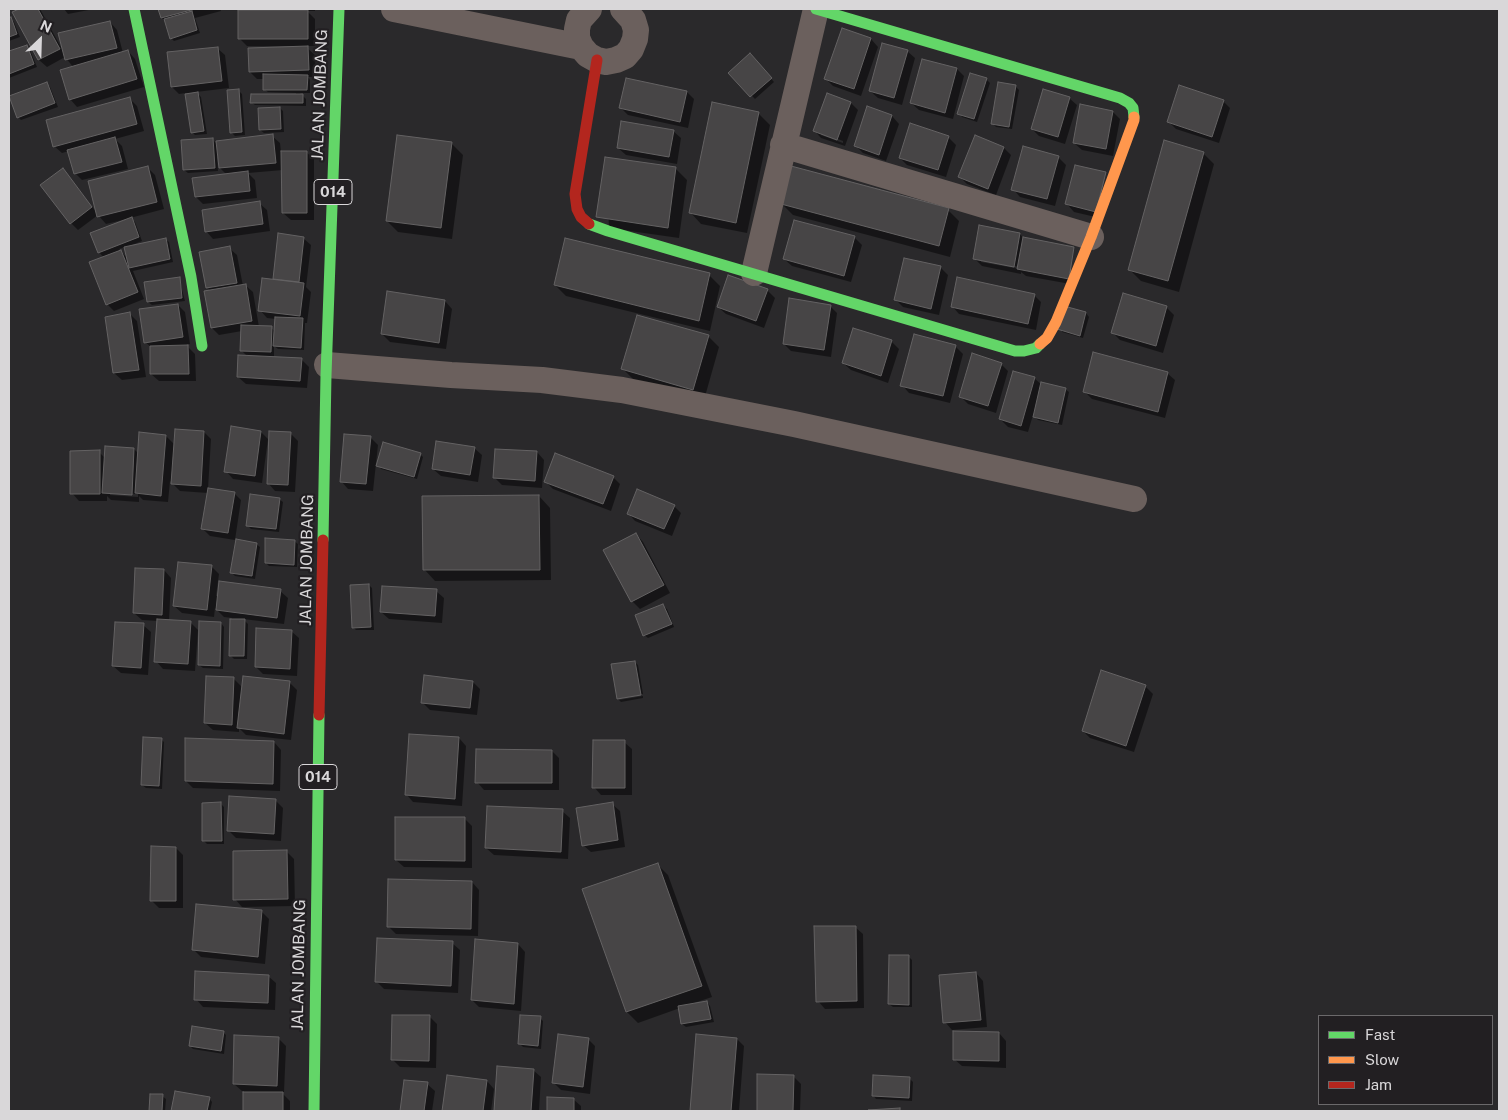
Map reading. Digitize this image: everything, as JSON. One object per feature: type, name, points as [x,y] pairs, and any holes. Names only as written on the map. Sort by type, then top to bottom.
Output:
[{"type":"street","points":[[134,9],[191,277],[202,346]]},
{"type":"street","name":"JALAN JOMBANG","points":[[314,1111],[318,781],[327,370],[339,9]]},
{"type":"street","points":[[394,9],[589,54],[606,62],[625,56],[635,40],[636,30],[633,20],[623,9]]},
{"type":"street","points":[[582,10],[577,29],[577,38],[589,54],[575,194],[575,204],[581,217],[590,224],[608,231],[1015,351],[1036,348],[1047,338],[1091,238],[1134,120],[1133,108],[1129,103],[1120,98],[816,9],[754,273]]},
{"type":"street","points":[[783,145],[1091,238]]},
{"type":"street","points":[[327,370],[542,380],[622,390],[794,424],[1134,499]]},
{"type":"building","points":[[19,9],[38,9],[60,49],[38,60],[12,12]]},
{"type":"building","points":[[158,9],[195,9],[161,18]]},
{"type":"building","points":[[238,10],[308,10],[308,39],[238,39]]},
{"type":"building","points":[[192,11],[197,30],[170,39],[164,19]]},
{"type":"building","points":[[11,17],[17,34],[9,37],[9,18]]},
{"type":"building","points":[[110,21],[117,48],[65,60],[58,33]]},
{"type":"building","points":[[842,28],[871,38],[854,89],[824,79]]},
{"type":"building","points":[[882,43],[908,50],[894,98],[869,91]]},
{"type":"building","points":[[27,45],[34,64],[9,74],[9,51]]},
{"type":"building","points":[[308,46],[309,70],[249,72],[248,48]]},
{"type":"building","points":[[218,47],[222,81],[171,87],[167,52]]},
{"type":"building","points":[[128,50],[137,79],[69,100],[60,70]]},
{"type":"building","points":[[750,53],[772,78],[750,97],[728,73]]},
{"type":"building","points":[[922,59],[957,68],[945,113],[910,103]]},
{"type":"building","points":[[970,73],[987,78],[974,119],[957,114]]},
{"type":"building","points":[[263,74],[308,75],[307,90],[263,90]]},
{"type":"building","points":[[626,78],[687,91],[680,122],[619,108]]},
{"type":"building","points":[[47,82],[55,103],[17,118],[9,96]]},
{"type":"building","points":[[998,82],[1016,85],[1009,127],[991,124]]},
{"type":"building","points":[[1179,85],[1224,100],[1212,137],[1167,122]]},
{"type":"building","points":[[239,89],[242,132],[230,133],[227,90]]},
{"type":"building","points":[[1043,89],[1070,97],[1058,137],[1031,129]]},
{"type":"building","points":[[198,92],[204,131],[191,133],[185,94]]},
{"type":"building","points":[[827,93],[851,102],[837,140],[813,131]]},
{"type":"building","points":[[251,94],[303,94],[303,103],[250,103]]},
{"type":"building","points":[[130,97],[137,124],[53,147],[46,120]]},
{"type":"building","points":[[712,102],[759,112],[736,223],[689,213]]},
{"type":"building","points":[[1080,104],[1113,111],[1106,149],[1073,143]]},
{"type":"building","points":[[867,106],[892,115],[879,155],[854,146]]},
{"type":"building","points":[[280,107],[281,129],[259,130],[258,108]]},
{"type":"building","points":[[621,121],[674,130],[669,157],[617,148]]},
{"type":"building","points":[[910,123],[949,136],[938,170],[899,158]]},
{"type":"building","points":[[273,134],[276,163],[219,168],[216,141]]},
{"type":"building","points":[[397,135],[452,142],[441,228],[386,221]]},
{"type":"building","points":[[975,135],[1004,147],[988,189],[958,177]]},
{"type":"building","points":[[115,137],[122,162],[74,174],[67,150]]},
{"type":"building","points":[[213,138],[215,168],[183,170],[181,140]]},
{"type":"building","points":[[1164,140],[1204,152],[1168,281],[1128,270]]},
{"type":"building","points":[[1023,146],[1059,156],[1047,199],[1011,190]]},
{"type":"building","points":[[281,151],[307,151],[307,213],[282,213]]},
{"type":"building","points":[[605,157],[676,167],[668,228],[596,217]]},
{"type":"building","points":[[1075,165],[1106,172],[1096,212],[1065,204]]},
{"type":"building","points":[[148,166],[157,202],[97,217],[88,181]]},
{"type":"building","points":[[791,166],[949,208],[939,246],[781,204]]},
{"type":"building","points":[[63,168],[92,207],[70,224],[40,185]]},
{"type":"building","points":[[248,171],[250,191],[195,197],[192,178]]},
{"type":"building","points":[[260,201],[263,224],[205,232],[202,210]]},
{"type":"building","points":[[132,217],[139,237],[98,253],[90,233]]},
{"type":"building","points":[[794,220],[855,236],[844,276],[783,259]]},
{"type":"building","points":[[979,225],[1020,233],[1014,267],[973,259]]},
{"type":"building","points":[[278,233],[304,237],[299,282],[273,279]]},
{"type":"building","points":[[1023,237],[1074,247],[1069,279],[1017,269]]},
{"type":"building","points":[[166,238],[170,259],[129,268],[124,247]]},
{"type":"building","points":[[565,238],[710,273],[699,321],[554,285]]},
{"type":"building","points":[[230,246],[237,283],[206,288],[199,252]]},
{"type":"building","points":[[121,250],[138,292],[106,305],[89,262]]},
{"type":"building","points":[[904,258],[941,266],[931,309],[894,300]]},
{"type":"building","points":[[728,275],[768,289],[756,321],[717,307]]},
{"type":"building","points":[[180,277],[182,298],[147,302],[144,282]]},
{"type":"building","points":[[957,277],[1035,294],[1028,324],[951,307]]},
{"type":"building","points":[[262,278],[304,283],[300,316],[258,311]]},
{"type":"building","points":[[246,284],[252,321],[211,328],[204,291]]},
{"type":"building","points":[[387,291],[445,300],[439,343],[381,334]]},
{"type":"building","points":[[1123,293],[1167,306],[1156,346],[1111,333]]},
{"type":"building","points":[[789,298],[831,305],[824,350],[783,344]]},
{"type":"building","points":[[178,304],[183,337],[144,343],[139,309]]},
{"type":"building","points":[[1064,306],[1086,312],[1080,336],[1057,329]]},
{"type":"building","points":[[130,312],[139,370],[113,373],[105,317]]},
{"type":"building","points":[[637,315],[709,335],[693,390],[621,369]]},
{"type":"building","points":[[275,317],[303,318],[301,348],[273,346]]},
{"type":"building","points":[[241,325],[272,326],[271,352],[240,351]]},
{"type":"building","points":[[853,328],[892,340],[881,376],[842,363]]},
{"type":"building","points":[[914,334],[956,345],[943,396],[900,386]]},
{"type":"building","points":[[188,345],[189,374],[150,374],[150,346]]},
{"type":"building","points":[[1093,352],[1168,372],[1158,412],[1083,392]]},
{"type":"building","points":[[972,353],[1002,363],[988,406],[959,397]]},
{"type":"building","points":[[238,355],[302,358],[300,381],[237,377]]},
{"type":"building","points":[[1013,371],[1035,377],[1021,426],[999,419]]},
{"type":"building","points":[[1041,382],[1066,388],[1058,423],[1033,417]]},
{"type":"building","points":[[231,426],[261,431],[255,476],[224,472]]},
{"type":"building","points":[[175,429],[204,431],[201,486],[171,484]]},
{"type":"building","points":[[269,431],[291,432],[288,485],[267,484]]},
{"type":"building","points":[[139,432],[166,435],[161,496],[135,493]]},
{"type":"building","points":[[344,434],[371,436],[366,484],[340,482]]},
{"type":"building","points":[[436,441],[475,447],[470,475],[432,469]]},
{"type":"building","points":[[383,442],[421,453],[414,477],[376,466]]},
{"type":"building","points":[[105,446],[134,448],[132,495],[102,493]]},
{"type":"building","points":[[495,449],[537,451],[535,481],[493,478]]},
{"type":"building","points":[[100,450],[100,494],[70,494],[70,451]]},
{"type":"building","points":[[555,453],[614,476],[603,504],[544,482]]},
{"type":"building","points":[[208,488],[235,492],[228,533],[201,529]]},
{"type":"building","points":[[637,489],[675,505],[664,529],[627,514]]},
{"type":"building","points":[[250,494],[280,498],[276,529],[246,526]]},
{"type":"building","points":[[539,495],[540,570],[423,570],[422,496]]},
{"type":"building","points":[[636,533],[664,585],[631,602],[603,550]]},
{"type":"building","points":[[265,538],[295,540],[294,565],[265,563]]},
{"type":"building","points":[[236,539],[257,543],[252,576],[230,573]]},
{"type":"building","points":[[178,562],[212,565],[207,610],[173,606]]},
{"type":"building","points":[[135,568],[164,569],[162,615],[133,613]]},
{"type":"building","points":[[219,581],[281,589],[277,618],[216,610]]},
{"type":"building","points":[[369,584],[371,627],[352,628],[350,585]]},
{"type":"building","points":[[382,586],[437,589],[435,616],[380,612]]},
{"type":"building","points":[[663,604],[672,624],[643,636],[635,615]]},
{"type":"building","points":[[157,619],[191,621],[188,664],[154,662]]},
{"type":"building","points":[[230,619],[245,619],[244,656],[229,656]]},
{"type":"building","points":[[199,621],[221,622],[220,666],[198,665]]},
{"type":"building","points":[[115,622],[144,623],[141,668],[112,666]]},
{"type":"building","points":[[256,628],[292,630],[290,669],[255,667]]},
{"type":"building","points":[[635,661],[641,695],[617,699],[611,664]]},
{"type":"building","points":[[1101,670],[1146,685],[1126,746],[1082,731]]},
{"type":"building","points":[[424,675],[473,681],[470,708],[421,703]]},
{"type":"building","points":[[206,676],[234,677],[232,725],[204,723]]},
{"type":"building","points":[[243,676],[290,681],[284,734],[237,728]]},
{"type":"building","points":[[409,734],[459,737],[455,799],[405,795]]},
{"type":"building","points":[[143,737],[162,738],[159,786],[141,785]]},
{"type":"building","points":[[185,738],[274,741],[273,784],[185,781]]},
{"type":"building","points":[[593,740],[625,740],[625,788],[592,788]]},
{"type":"building","points":[[476,749],[552,750],[552,783],[475,783]]},
{"type":"building","points":[[229,796],[276,799],[274,834],[227,831]]},
{"type":"building","points":[[221,802],[222,841],[202,841],[202,803]]},
{"type":"building","points":[[613,802],[618,840],[582,846],[576,808]]},
{"type":"building","points":[[487,806],[563,809],[561,852],[485,848]]},
{"type":"building","points":[[395,817],[465,817],[465,861],[395,860]]},
{"type":"building","points":[[151,846],[176,847],[176,901],[150,901]]},
{"type":"building","points":[[287,850],[288,899],[233,900],[233,851]]},
{"type":"building","points":[[658,863],[702,986],[626,1012],[582,889]]},
{"type":"building","points":[[388,879],[472,881],[471,929],[387,927]]},
{"type":"building","points":[[196,904],[262,910],[258,957],[192,950]]},
{"type":"building","points":[[814,926],[856,926],[857,1001],[816,1002]]},
{"type":"building","points":[[377,938],[453,941],[451,986],[375,982]]},
{"type":"building","points":[[475,939],[518,943],[514,1004],[471,1000]]},
{"type":"building","points":[[889,955],[909,955],[909,1005],[888,1004]]},
{"type":"building","points":[[195,971],[269,975],[268,1003],[194,1000]]},
{"type":"building","points":[[976,972],[981,1020],[943,1023],[939,975]]},
{"type":"building","points":[[707,1001],[711,1019],[681,1024],[678,1006]]},
{"type":"building","points":[[392,1015],[430,1015],[429,1061],[391,1060]]},
{"type":"building","points":[[520,1015],[541,1016],[538,1046],[518,1044]]},
{"type":"building","points":[[192,1026],[224,1031],[221,1051],[189,1046]]},
{"type":"building","points":[[953,1031],[999,1032],[999,1061],[953,1060]]},
{"type":"building","points":[[558,1034],[589,1038],[583,1087],[552,1083]]},
{"type":"building","points":[[696,1034],[737,1038],[731,1111],[690,1111]]},
{"type":"building","points":[[234,1035],[279,1037],[277,1086],[233,1084]]},
{"type":"building","points":[[497,1066],[534,1069],[531,1111],[494,1111]]},
{"type":"building","points":[[757,1074],[794,1075],[793,1111],[757,1111]]},
{"type":"building","points":[[447,1075],[487,1080],[483,1111],[442,1111]]},
{"type":"building","points":[[873,1075],[910,1077],[909,1098],[872,1096]]},
{"type":"building","points":[[404,1080],[428,1082],[424,1111],[400,1111]]},
{"type":"building","points":[[175,1091],[210,1097],[207,1111],[171,1111]]},
{"type":"building","points":[[243,1092],[283,1092],[283,1111],[243,1111]]},
{"type":"building","points":[[150,1094],[163,1094],[162,1111],[149,1111]]},
{"type":"building","points":[[547,1097],[574,1098],[574,1111],[547,1111]]},
{"type":"building","points":[[900,1108],[900,1111],[868,1110]]},
{"type":"traffic: fast","points":[[134,9],[191,277],[202,346]]},
{"type":"traffic: fast","points":[[323,540],[326,375],[339,9]]},
{"type":"traffic: fast","points":[[816,9],[1120,98],[1129,103],[1133,108],[1134,117]]},
{"type":"traffic: fast","points":[[589,224],[1015,351],[1036,348],[1040,344]]},
{"type":"traffic: fast","points":[[314,1111],[319,715]]},
{"type":"traffic: slow","points":[[1040,344],[1047,338],[1056,322],[1091,237],[1134,117]]},
{"type":"traffic: jam","points":[[589,224],[581,217],[577,209],[575,194],[597,60]]},
{"type":"traffic: jam","points":[[319,715],[323,540]]}]
